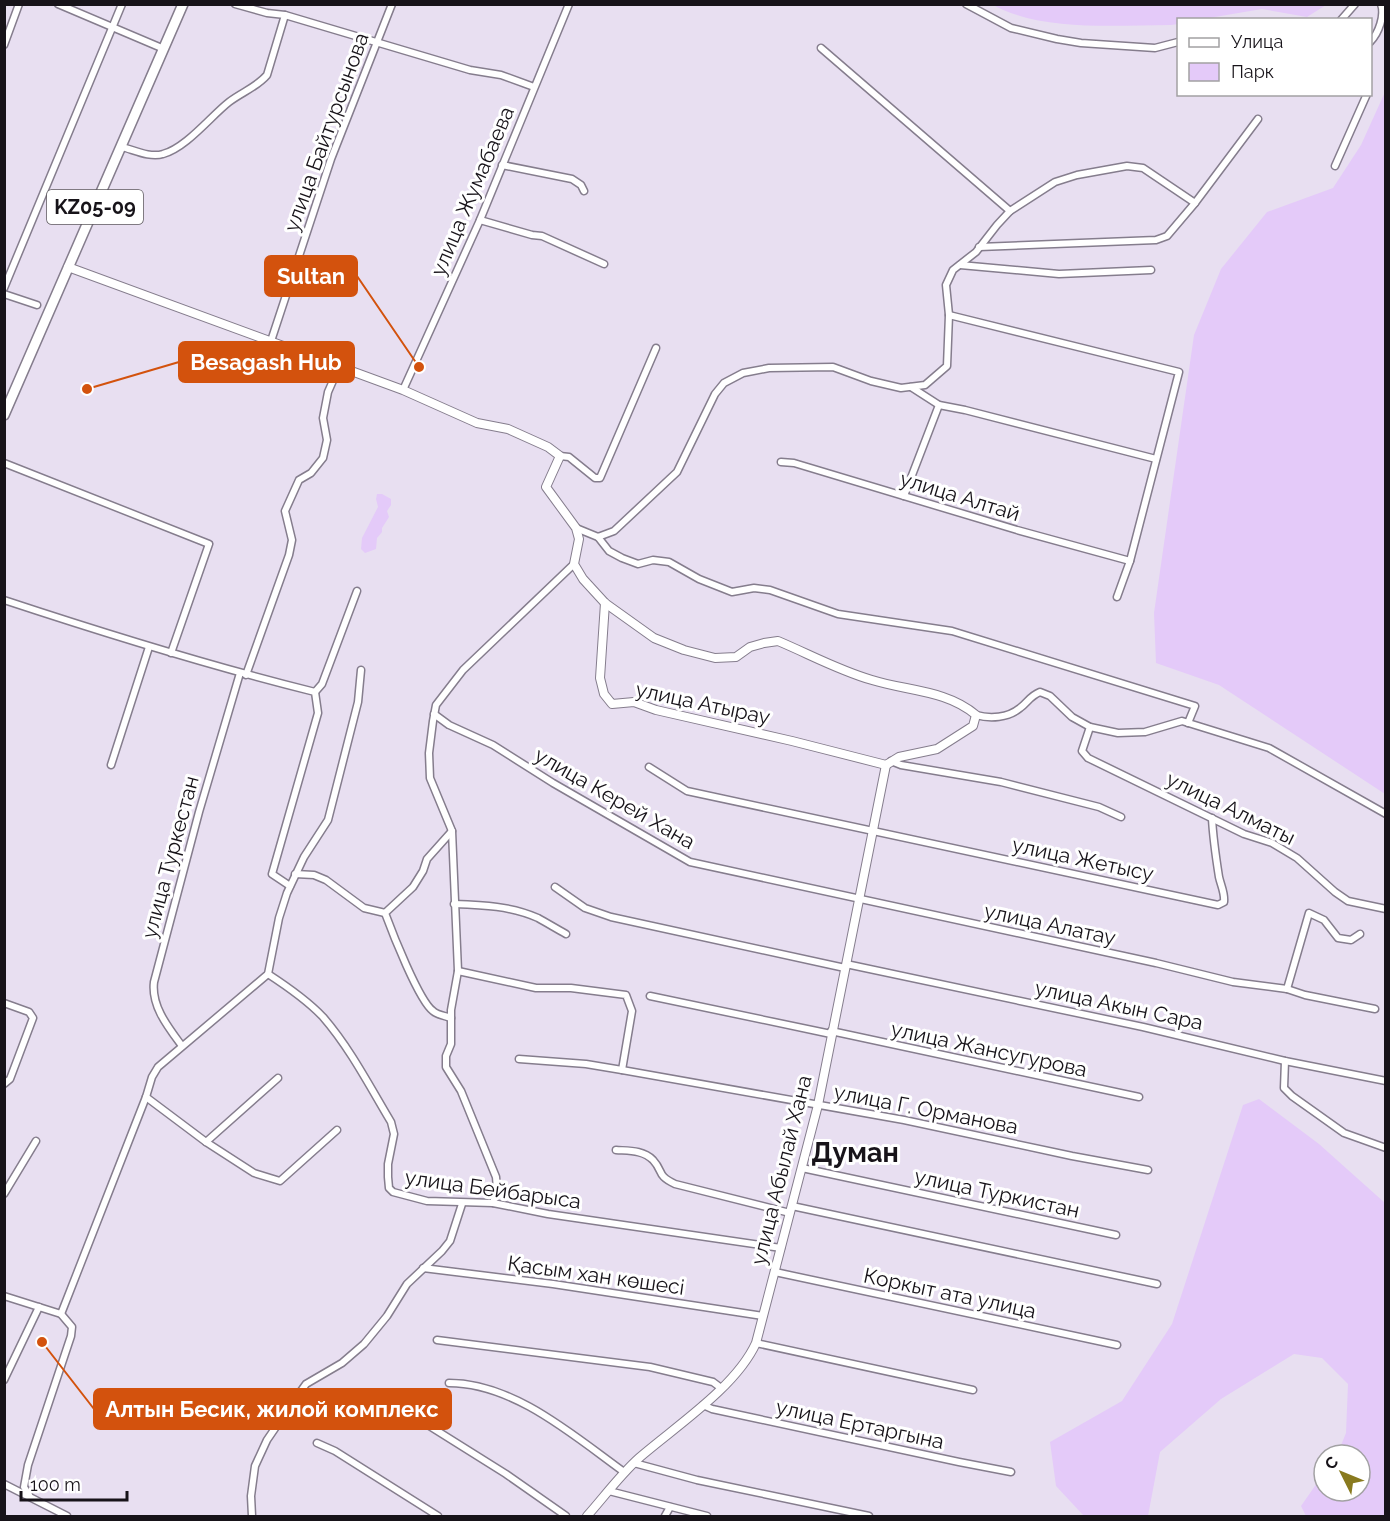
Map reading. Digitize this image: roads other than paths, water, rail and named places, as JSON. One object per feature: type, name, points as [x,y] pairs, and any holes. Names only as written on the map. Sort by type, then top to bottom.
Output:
[{"type":"main road","name":"KZ05-09","points":[[4,415],[183,4]]},
{"type":"street","points":[[4,45],[19,4]]},
{"type":"street","points":[[58,4],[164,49]]},
{"type":"street","points":[[4,288],[122,4]]},
{"type":"street","points":[[236,4],[267,13],[285,15],[470,70],[501,75],[534,87]]},
{"type":"street","name":"улица Байтурсынова","points":[[271,341],[331,159],[392,4]]},
{"type":"street","name":"улица Жумабаева","points":[[403,390],[480,220],[569,4]]},
{"type":"street","points":[[966,4],[1011,28],[1057,39],[1155,48],[1177,42]]},
{"type":"street","points":[[1343,18],[1355,4]]},
{"type":"street","points":[[1372,41],[1383,14],[1381,4]]},
{"type":"street","points":[[122,147],[153,155],[165,154],[194,135],[230,101],[262,81],[267,75],[285,15]]},
{"type":"street","points":[[821,48],[1010,211]]},
{"type":"street","points":[[1335,166],[1365,96]]},
{"type":"street","points":[[979,247],[1156,240],[1167,236],[1195,203],[1258,119]]},
{"type":"street","points":[[502,165],[572,179],[584,191]]},
{"type":"street","points":[[598,537],[614,531],[676,472],[715,394],[724,383],[743,373],[769,368],[833,367],[871,381],[901,388],[925,385],[946,366],[949,315],[946,285],[953,270],[979,247],[1010,211],[1055,182],[1077,175],[1127,166],[1143,168],[1195,203]]},
{"type":"street","points":[[480,220],[542,236],[604,264]]},
{"type":"street","points":[[960,265],[1059,274],[1151,270]]},
{"type":"street","points":[[68,267],[403,390],[477,423],[508,429],[548,447],[560,456],[569,457],[595,478],[600,478],[656,348]]},
{"type":"street","points":[[4,294],[36,305]]},
{"type":"street","points":[[949,315],[1179,372],[1130,561],[1117,597]]},
{"type":"street","name":"улица Туркестан","points":[[182,1046],[164,1021],[154,1000],[154,981],[199,812],[243,674],[289,555],[292,540],[285,511],[299,480],[311,473],[323,458],[327,440],[323,417],[328,392],[339,367]]},
{"type":"street","points":[[910,387],[939,405],[1156,459]]},
{"type":"street","points":[[904,496],[939,405]]},
{"type":"street","points":[[493,1203],[497,1189],[496,1177],[461,1091],[446,1067],[446,1056],[451,1044],[451,1018],[458,971],[452,831],[430,778],[429,753],[436,705],[463,670],[574,564],[579,538],[576,528],[546,487],[560,456]]},
{"type":"street","name":"улица Алтай","points":[[781,462],[794,462],[1017,530],[1130,561]]},
{"type":"street","points":[[4,463],[209,544],[171,653]]},
{"type":"street","points":[[576,528],[598,537],[609,551],[622,558],[638,564],[653,560],[669,562],[699,579],[732,592],[754,588],[770,590],[838,614],[952,631],[1194,706],[1188,723]]},
{"type":"street","points":[[574,564],[583,579],[605,603],[654,638],[684,650],[715,658],[735,657],[750,647],[778,641],[872,680],[924,691],[965,705],[976,714],[987,718],[1006,715],[1020,709],[1031,696],[1040,692],[1050,696],[1072,717],[1090,727],[1118,733],[1145,732],[1182,721],[1269,748],[1386,814]]},
{"type":"street","points":[[290,886],[272,874],[318,713],[315,692],[322,684],[357,591]]},
{"type":"street","points":[[4,600],[171,653],[315,692]]},
{"type":"street","name":"улица Атырау","points":[[605,603],[600,678],[603,694],[612,704],[634,702],[656,710],[889,763]]},
{"type":"street","points":[[111,765],[149,646]]},
{"type":"street","points":[[62,1314],[152,1077],[158,1067],[268,974],[279,918],[290,886],[328,820],[358,702],[361,670]]},
{"type":"street","name":"улица Керей Хана","points":[[434,714],[449,725],[493,745],[553,783],[690,862],[860,900]]},
{"type":"street","points":[[889,763],[899,757],[937,748],[973,726],[976,714]]},
{"type":"street","name":"улица Алматы","points":[[1090,727],[1082,751],[1088,758],[1244,834],[1272,843],[1297,858],[1348,901],[1386,909]]},
{"type":"street","points":[[889,763],[1001,782],[1099,807],[1121,817]]},
{"type":"street","name":"улица Абылай Хана","points":[[587,1516],[624,1472],[721,1388],[750,1356],[756,1343],[818,1105],[831,1033],[889,763]]},
{"type":"street","points":[[650,767],[687,791],[874,831]]},
{"type":"street","name":"улица Жетысу","points":[[874,831],[1218,905],[1224,902],[1225,895],[1219,878],[1212,818]]},
{"type":"street","points":[[385,913],[413,887],[427,859],[452,831]]},
{"type":"street","points":[[295,874],[314,875],[326,880],[364,908],[385,913]]},
{"type":"street","name":"улица Акын Сара","points":[[555,887],[585,908],[611,917],[1143,1027],[1285,1061],[1386,1081]]},
{"type":"street","name":"улица Алатау","points":[[860,900],[1156,963],[1233,982],[1287,989],[1305,995],[1375,1009]]},
{"type":"street","points":[[454,904],[496,906],[517,911],[537,918],[566,934]]},
{"type":"street","points":[[385,913],[423,998],[433,1011],[451,1018]]},
{"type":"street","points":[[1287,989],[1309,913],[1324,920],[1338,938],[1352,940],[1360,934]]},
{"type":"street","points":[[458,971],[536,988],[571,988],[626,995],[633,1011],[622,1070]]},
{"type":"street","name":"улица Бейбарыса","points":[[268,974],[296,993],[323,1018],[392,1122],[393,1134],[388,1164],[389,1188],[393,1192],[427,1201],[462,1204],[493,1203],[548,1214],[781,1248]]},
{"type":"street","name":"улица Жансугурова","points":[[650,996],[1139,1097]]},
{"type":"street","points":[[4,1003],[29,1012],[33,1018],[10,1079],[4,1084]]},
{"type":"street","name":"улица Г. Орманова","points":[[519,1059],[586,1064],[622,1070],[904,1120],[1148,1170]]},
{"type":"street","points":[[1285,1061],[1284,1088],[1292,1096],[1344,1132],[1386,1148]]},
{"type":"street","points":[[206,1142],[278,1078]]},
{"type":"street","points":[[146,1097],[206,1142],[254,1173],[280,1181],[337,1130]]},
{"type":"street","points":[[4,1194],[36,1141]]},
{"type":"street","points":[[616,1150],[639,1151],[653,1160],[664,1179],[698,1191],[1157,1284]]},
{"type":"street","name":"улица Туркистан","points":[[802,1168],[1116,1235]]},
{"type":"street","points":[[252,1516],[251,1496],[255,1466],[267,1440],[306,1384],[342,1363],[364,1344],[387,1316],[407,1284],[442,1251],[450,1241],[462,1204]]},
{"type":"street","name":"Қасым хан көшесі","points":[[423,1268],[553,1284],[764,1316]]},
{"type":"street","name":"Коркыт ата улица","points":[[775,1272],[1117,1346]]},
{"type":"street","points":[[4,1296],[62,1314],[72,1327],[28,1465],[24,1487],[29,1495]]},
{"type":"street","points":[[4,1380],[7,1378],[39,1307]]},
{"type":"street","points":[[437,1340],[650,1367],[713,1382],[721,1388]]},
{"type":"street","points":[[756,1343],[973,1390]]},
{"type":"street","points":[[449,1383],[469,1383],[507,1394],[570,1433],[624,1472]]},
{"type":"street","points":[[388,1400],[506,1474],[566,1516]]},
{"type":"street","name":"улица Ертаргына","points":[[703,1405],[712,1410],[1011,1472]]},
{"type":"street","points":[[317,1443],[335,1451],[438,1516]]},
{"type":"street","points":[[634,1463],[697,1480],[869,1516]]},
{"type":"street","points":[[4,1484],[67,1516]]},
{"type":"street","points":[[609,1491],[707,1516]]},
{"type":"street","points":[[665,1516],[670,1507]]},
{"type":"place","name":"Sultan","points":[[419,367]]},
{"type":"place","name":"Besagash Hub","points":[[87,389]]},
{"type":"place","name":"Алтын Бесик, жилой комплекс","points":[[42,1342]]},
{"type":"district","name":"Думан","points":[[855,1152]]}]
